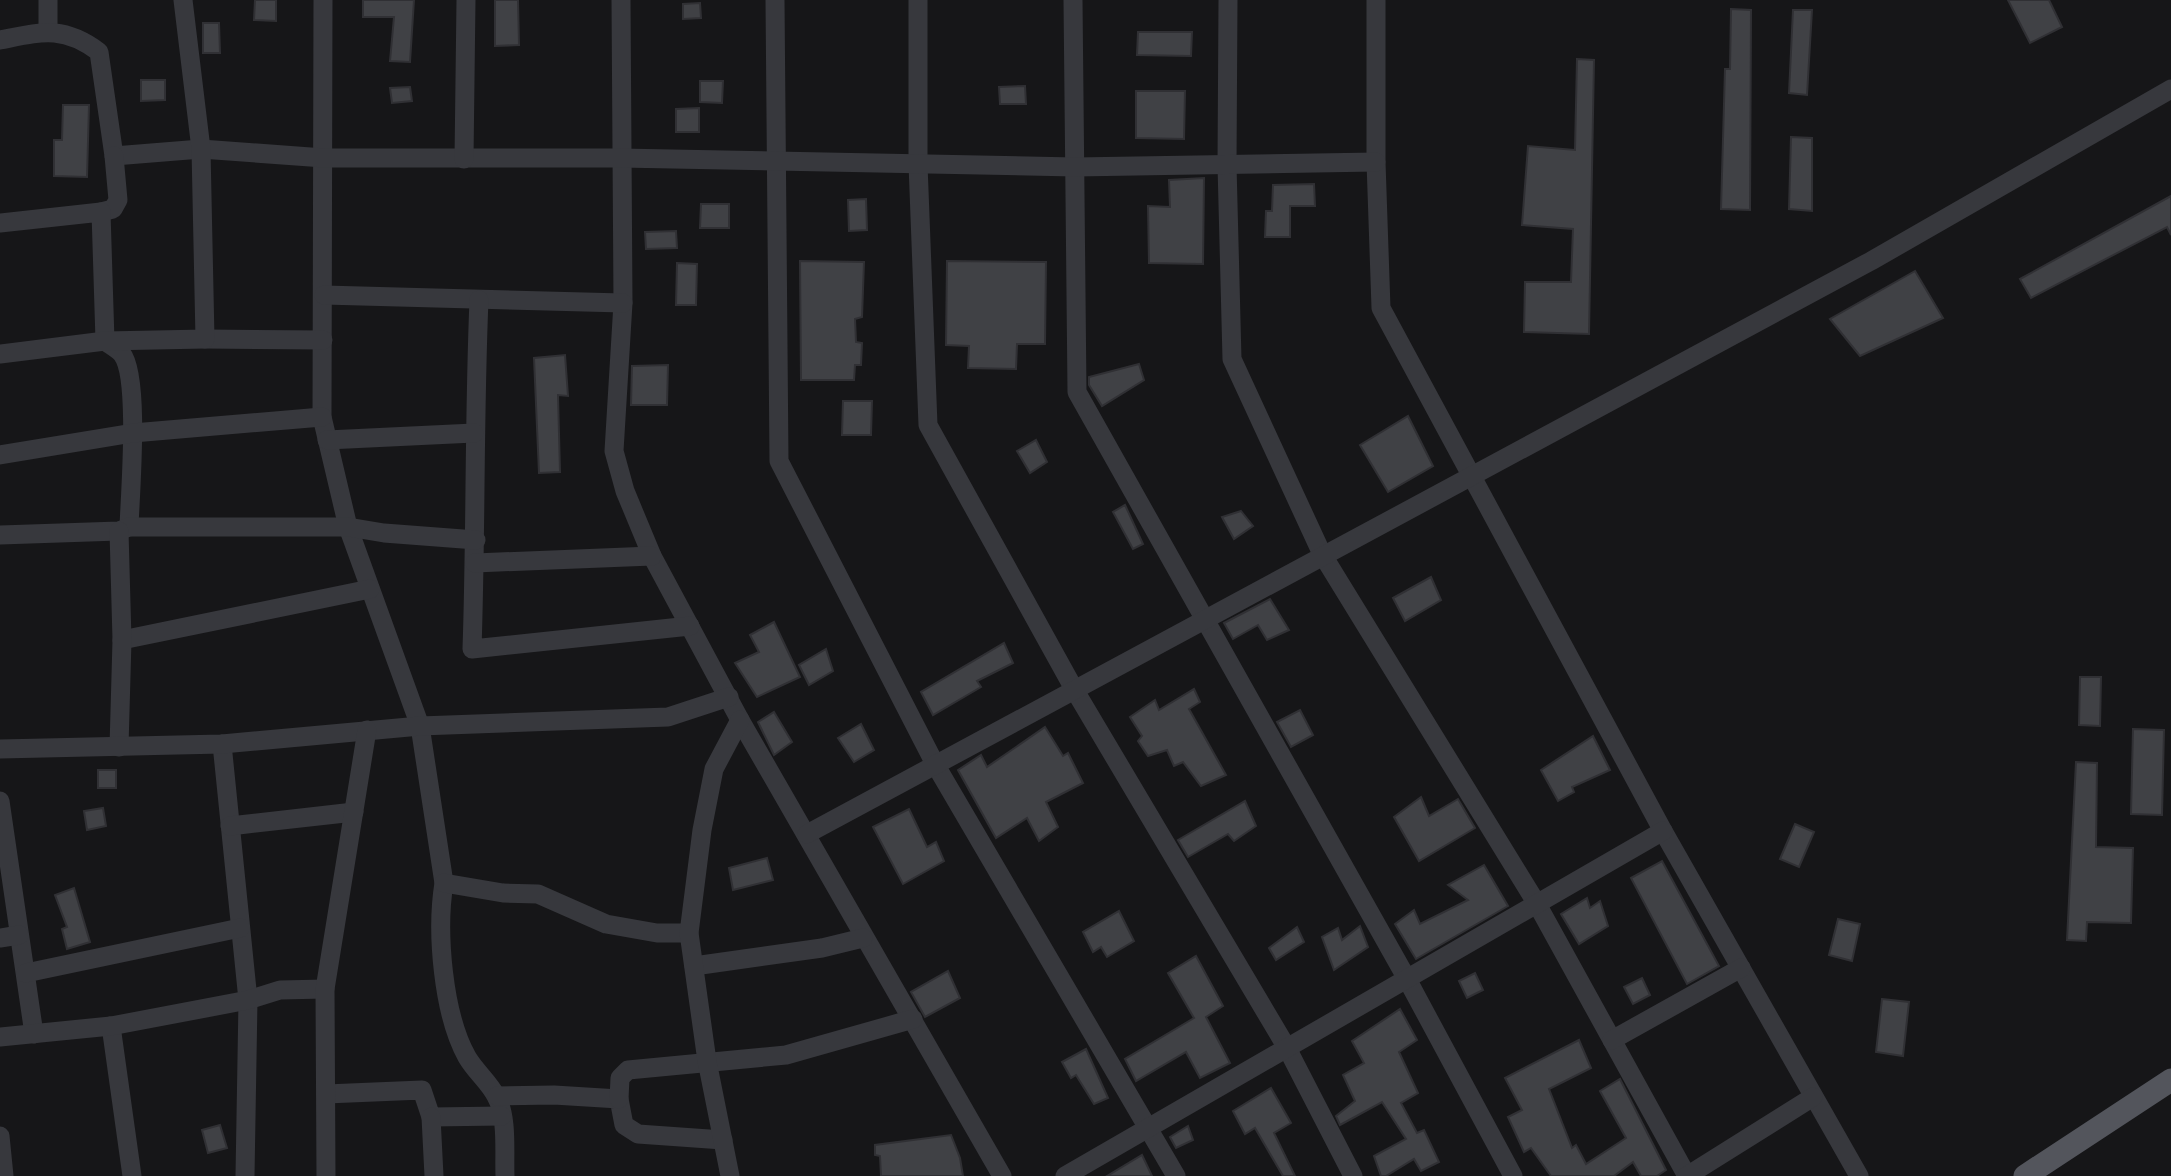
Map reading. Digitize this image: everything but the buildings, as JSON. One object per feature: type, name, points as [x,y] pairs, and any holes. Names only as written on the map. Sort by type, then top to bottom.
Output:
[{"type":"main road","points":[[2025,1176],[2171,1080]]},
{"type":"street","points":[[48,0],[48,31]]},
{"type":"street","points":[[183,0],[201,149],[205,339]]},
{"type":"street","points":[[323,0],[322,417],[348,527],[420,726],[444,883],[440,907],[446,993],[466,1056],[497,1096],[502,1116],[505,1176]]},
{"type":"street","points":[[464,159],[466,0]]},
{"type":"street","points":[[621,0],[623,303],[614,451],[625,491],[652,556],[740,720],[1002,1176]]},
{"type":"street","points":[[775,0],[779,461],[935,764],[1176,1176]]},
{"type":"street","points":[[918,0],[918,164],[929,425],[1074,689],[1287,1048],[1353,1176]]},
{"type":"street","points":[[1073,0],[1077,392],[1206,617],[1513,1176]]},
{"type":"street","points":[[1228,0],[1227,165],[1232,359],[1322,554],[1537,904],[1687,1176],[1814,1097]]},
{"type":"street","points":[[1376,0],[1376,162],[1381,308],[1663,831],[1859,1176]]},
{"type":"street","points":[[0,40],[48,31],[78,37],[99,52],[118,200],[113,209],[102,212],[0,223]]},
{"type":"street","points":[[807,834],[1322,554],[1871,261],[2171,89]]},
{"type":"street","points":[[114,156],[201,149],[324,158],[620,158],[1075,167],[1376,162]]},
{"type":"street","points":[[102,212],[105,341]]},
{"type":"street","points":[[324,295],[623,303]]},
{"type":"street","points":[[480,300],[474,433],[476,540],[472,649],[690,626]]},
{"type":"street","points":[[0,354],[105,341],[323,340]]},
{"type":"street","points":[[105,341],[123,355],[129,373],[133,433],[124,529],[119,747]]},
{"type":"street","points":[[0,455],[133,433],[322,417]]},
{"type":"street","points":[[327,440],[474,433]]},
{"type":"street","points":[[0,534],[124,529],[348,527],[384,533],[476,540]]},
{"type":"street","points":[[475,563],[652,556]]},
{"type":"street","points":[[122,640],[370,589]]},
{"type":"street","points":[[0,749],[222,744],[420,726],[668,717],[729,697]]},
{"type":"street","points":[[730,1176],[707,1061],[689,933],[702,830],[714,769],[740,720]]},
{"type":"street","points":[[326,1176],[325,989],[367,730]]},
{"type":"street","points":[[222,744],[248,1000],[245,1176]]},
{"type":"street","points":[[0,801],[9,936],[26,973],[34,1034]]},
{"type":"street","points":[[230,826],[354,812]]},
{"type":"street","points":[[1065,1176],[1663,831]]},
{"type":"street","points":[[444,883],[503,893],[538,894],[607,924],[657,933],[689,933]]},
{"type":"street","points":[[26,973],[240,928]]},
{"type":"street","points":[[694,966],[822,948],[863,938]]},
{"type":"street","points":[[1612,1040],[1741,968]]},
{"type":"street","points":[[0,1037],[111,1026],[248,1000],[280,990],[325,989]]},
{"type":"street","points":[[723,1140],[638,1134],[624,1125],[619,1099],[620,1079],[628,1070],[786,1055],[913,1019]]},
{"type":"street","points":[[111,1026],[132,1176]]},
{"type":"street","points":[[326,1094],[422,1090],[431,1117],[435,1176]]},
{"type":"street","points":[[497,1096],[554,1095],[619,1099]]},
{"type":"street","points":[[431,1117],[502,1116]]},
{"type":"street","points":[[0,1136],[4,1176]]}]
